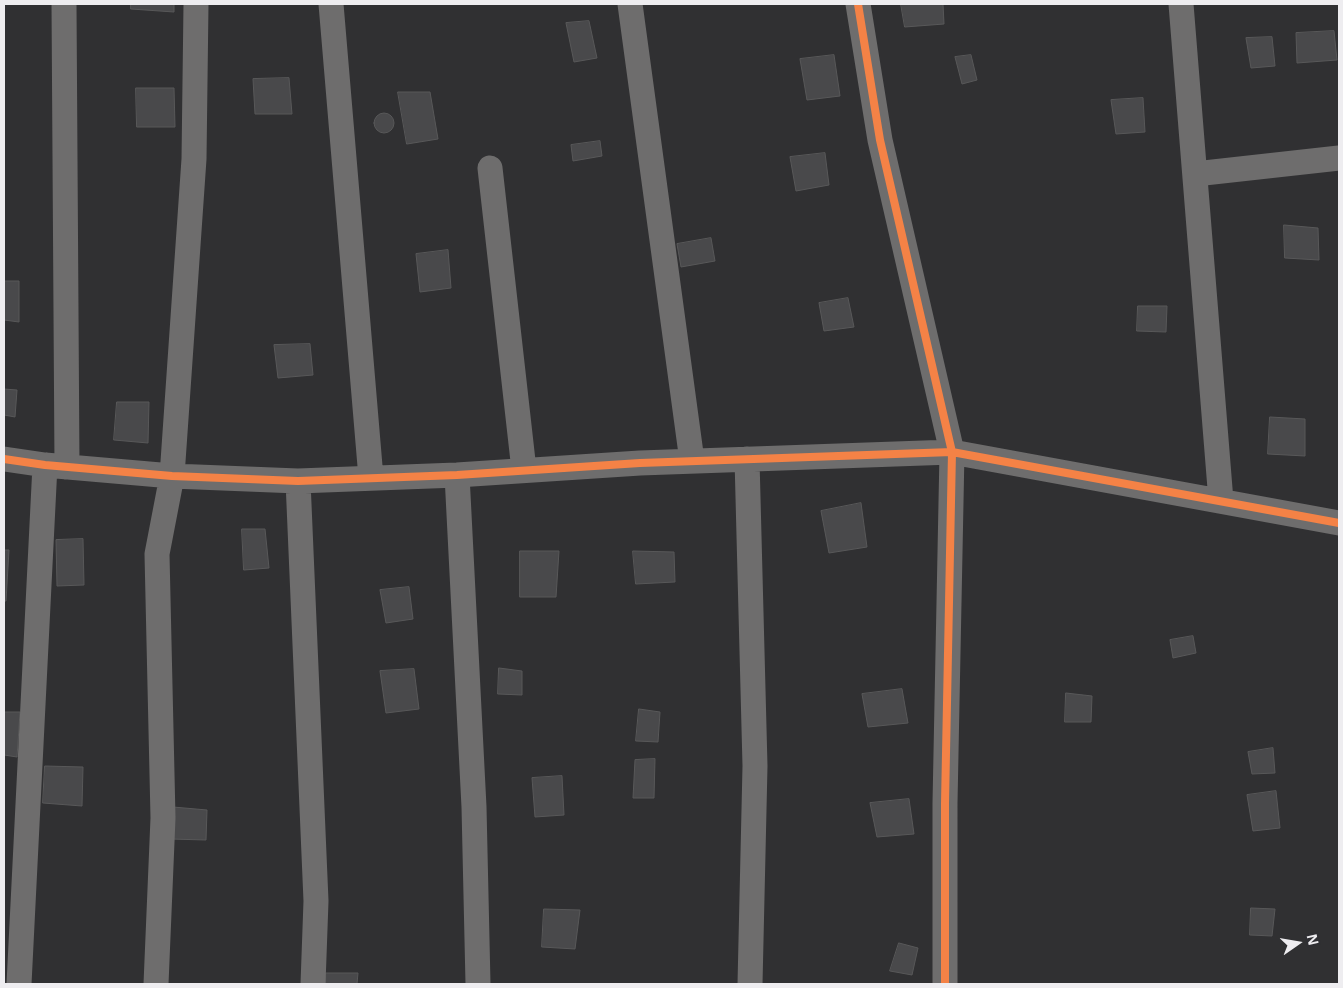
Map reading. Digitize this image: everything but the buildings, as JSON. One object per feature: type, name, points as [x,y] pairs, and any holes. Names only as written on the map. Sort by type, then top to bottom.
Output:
[{"type":"street","points":[[19,984],[56,466],[64,4]]},
{"type":"street","points":[[156,984],[163,818],[157,554],[172,476],[194,159],[196,4]]},
{"type":"street","points":[[331,4],[371,478]]},
{"type":"street","points":[[630,4],[692,461]]},
{"type":"street","points":[[858,4],[880,140],[952,452],[945,802],[945,984]]},
{"type":"street","points":[[1181,4],[1221,501]]},
{"type":"street","points":[[1195,174],[1339,158]]},
{"type":"street","points":[[490,168],[524,470]]},
{"type":"street","points":[[4,459],[56,466],[172,476],[298,480],[457,475],[692,461],[952,452],[1339,522]]},
{"type":"street","points":[[747,459],[755,766],[750,984]]},
{"type":"street","points":[[457,475],[474,808],[478,984]]},
{"type":"street","points":[[298,480],[316,901],[313,984]]},
{"type":"cycle path","points":[[858,4],[880,140],[952,452],[945,803],[945,984]]},
{"type":"cycle path","points":[[4,459],[45,465],[172,476],[298,481],[457,475],[640,463],[952,452],[1339,523]]}]
